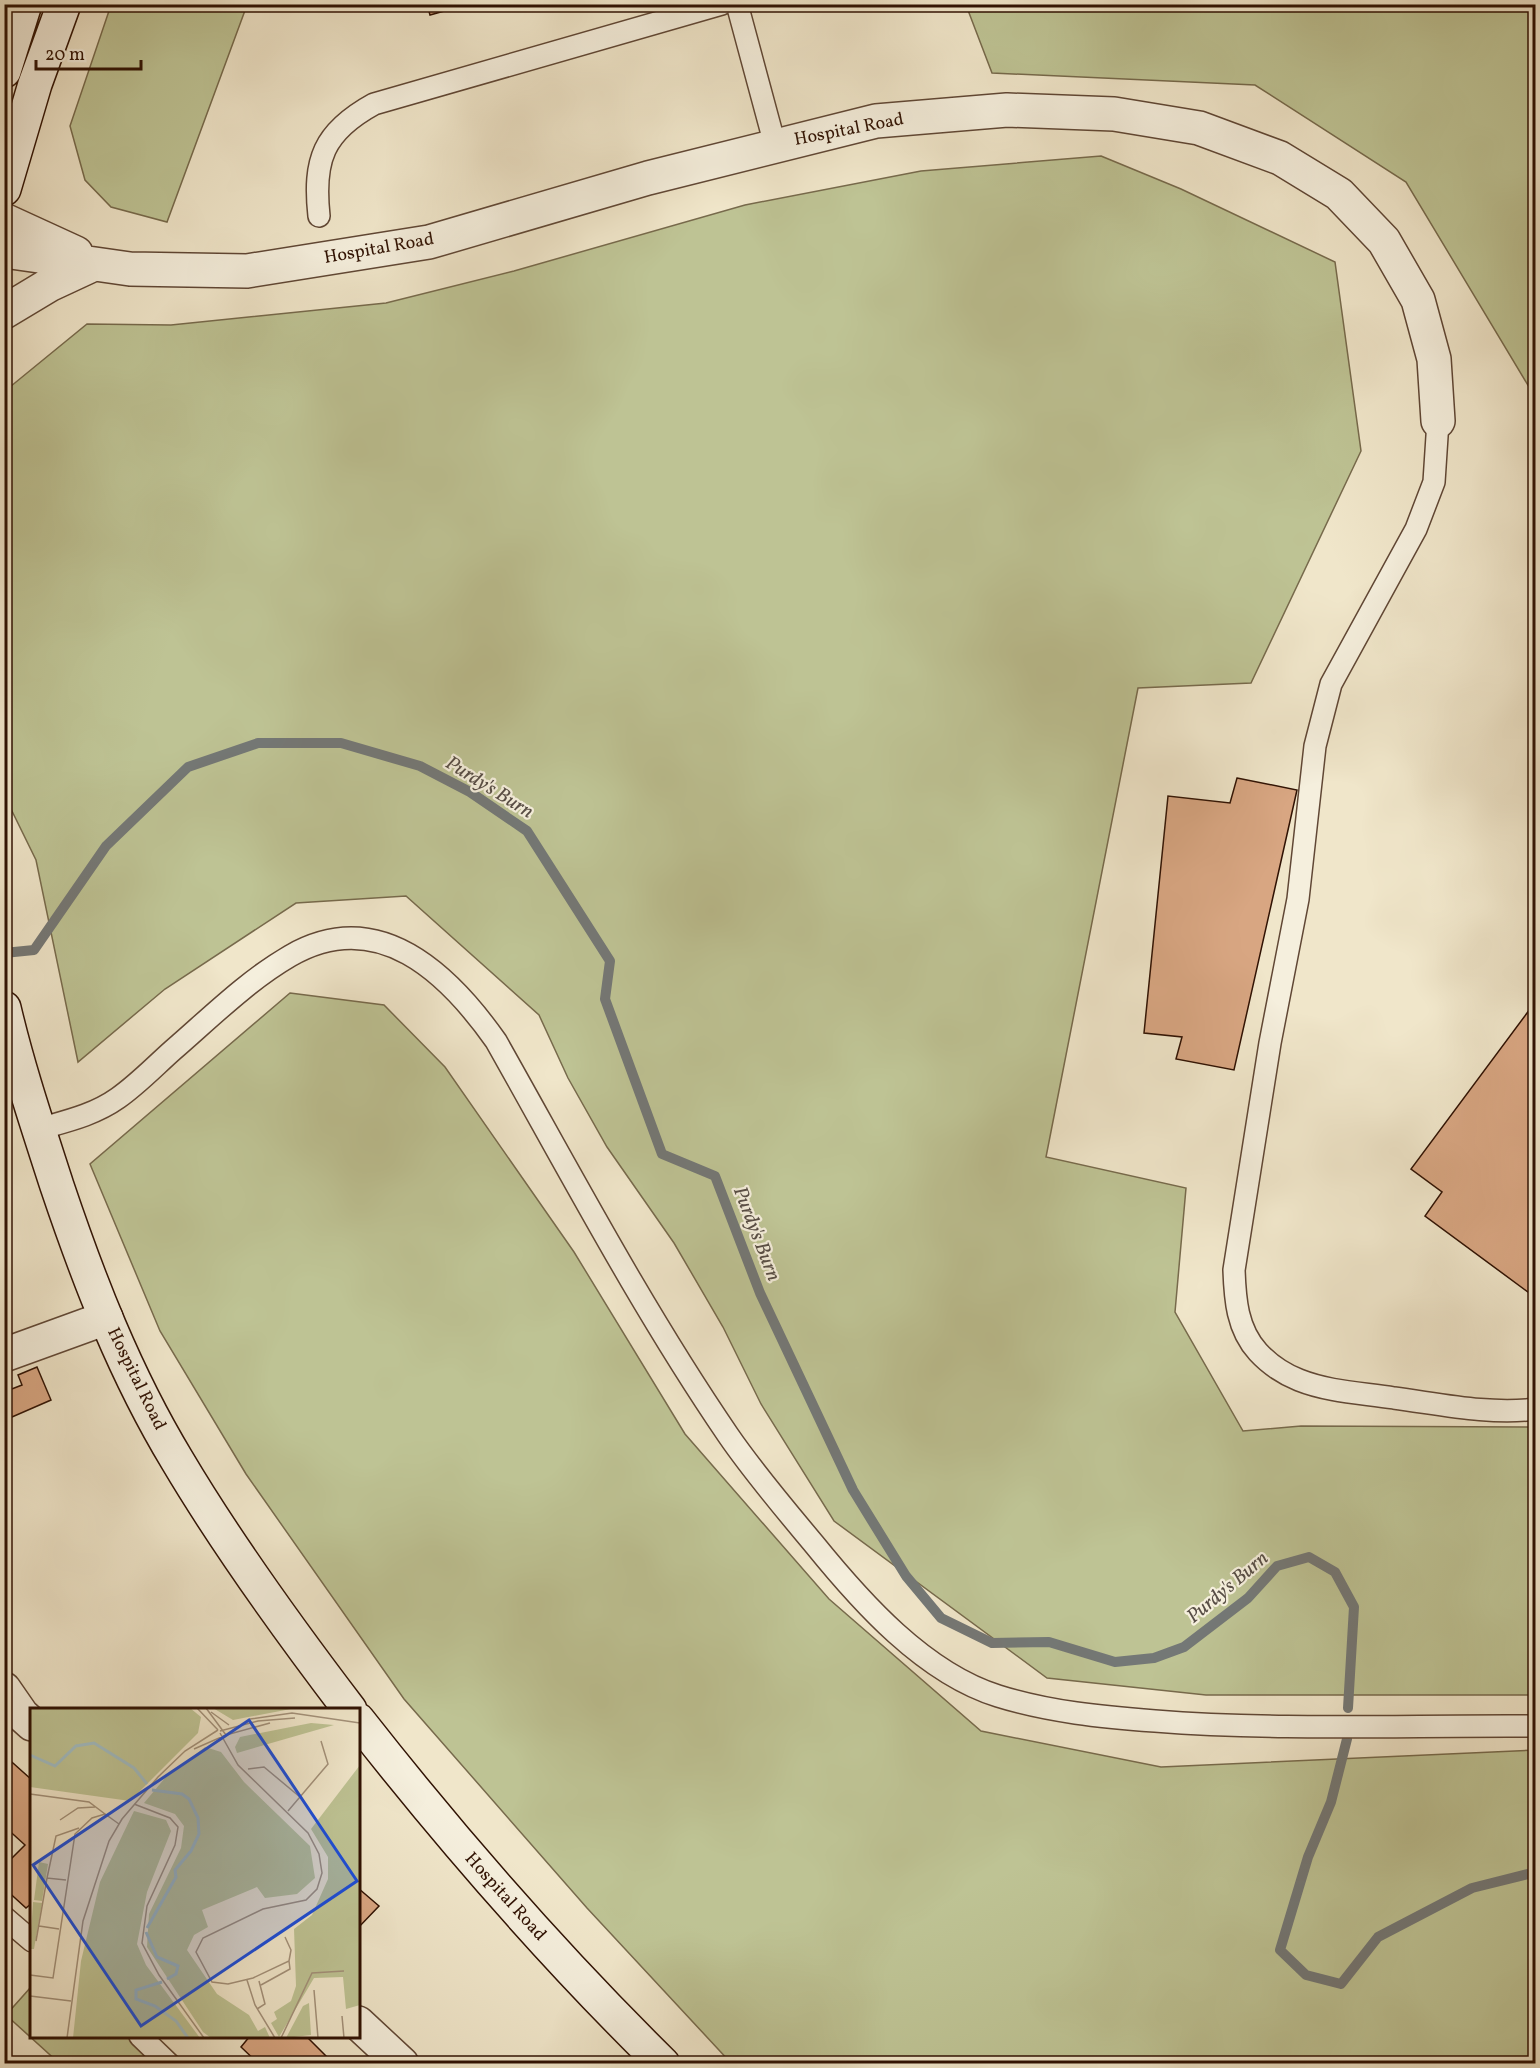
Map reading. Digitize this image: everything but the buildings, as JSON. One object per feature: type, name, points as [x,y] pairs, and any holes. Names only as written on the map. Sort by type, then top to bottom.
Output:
[{"type":"street","points":[[4,71],[25,4]]},
{"type":"street","points":[[4,189],[35,84],[64,4]]},
{"type":"street","name":"Hospital Road","points":[[4,251],[97,266],[247,271],[429,242],[775,145],[876,121],[1007,110],[1114,114],[1198,128],[1280,158],[1340,194],[1384,241],[1418,300],[1434,359],[1438,421]]},
{"type":"street","name":"Hospital Road","points":[[4,220],[97,266]]},
{"type":"street","name":"Hospital Road","points":[[4,312],[49,285],[97,266]]},
{"type":"street","name":"Hospital Road","points":[[7,1019],[39,1129],[87,1275],[128,1369],[176,1459],[231,1544],[349,1708]]},
{"type":"street","points":[[4,1355],[106,1318]]},
{"type":"street","points":[[4,1689],[22,1715],[30,1722]]},
{"type":"street","name":"Hospital Road","points":[[360,1723],[436,1820],[589,1991],[663,2064]]},
{"type":"street","points":[[360,2026],[402,2064]]},
{"type":"lane","points":[[319,216],[315,182],[321,161],[334,135],[350,117],[374,104],[722,4]]},
{"type":"lane","points":[[736,4],[775,145]]},
{"type":"lane","points":[[1438,421],[1434,482],[1416,529],[1331,684],[1315,746],[1298,899],[1270,1043],[1234,1270],[1235,1305],[1243,1329],[1257,1351],[1276,1369],[1300,1380],[1337,1390],[1490,1411],[1536,1409]]},
{"type":"lane","points":[[39,1129],[91,1114],[119,1098],[247,987],[291,956],[325,943],[358,938],[388,944],[416,957],[443,977],[473,1009],[496,1041],[669,1344],[730,1437],[838,1573],[886,1624],[936,1665],[994,1695],[1053,1711],[1275,1728],[1536,1726]]},
{"type":"lane","points":[[4,1917],[30,1939]]},
{"type":"lane","points":[[141,2038],[169,2064]]},
{"type":"green space","points":[[111,5],[247,5],[167,222],[111,207],[85,180],[70,126]]},
{"type":"green space","points":[[966,5],[1535,5],[1535,397],[1406,182],[1255,85],[992,73]]},
{"type":"green space","points":[[1101,156],[1181,189],[1335,262],[1361,451],[1251,683],[1138,688],[1046,1157],[1186,1188],[1175,1312],[1243,1431],[1301,1426],[1535,1427],[1535,1695],[1206,1695],[1047,1678],[834,1521],[761,1404],[723,1327],[674,1243],[607,1147],[568,1078],[539,1015],[406,896],[296,903],[165,989],[78,1062],[36,860],[11,809],[5,761],[5,391],[87,324],[171,325],[386,303],[514,271],[745,205],[921,171]]},
{"type":"green space","points":[[290,993],[384,1005],[445,1067],[574,1252],[685,1434],[829,1599],[981,1731],[1161,1767],[1535,1750],[1535,2063],[731,2063],[587,1908],[404,1699],[246,1474],[160,1331],[90,1164]]},
{"type":"green space","points":[[30,1988],[30,2037],[6,2015]]},
{"type":"green space","points":[[31,2038],[132,2038],[160,2063],[59,2063]]},
{"type":"waterway","name":"Purdy's Burn","points":[[4,953],[34,950],[106,846],[188,767],[258,743],[341,743],[420,766],[470,792],[527,831],[610,961],[605,999],[662,1154],[715,1176],[760,1293],[853,1490],[906,1576],[941,1618],[992,1643],[1049,1642],[1115,1662],[1154,1658],[1184,1647],[1248,1598],[1277,1566],[1309,1557],[1335,1572],[1354,1607],[1348,1708]]},
{"type":"waterway","name":"Purdy's Burn","points":[[1347,1739],[1331,1802],[1308,1857],[1280,1950],[1306,1975],[1341,1984],[1378,1937],[1472,1888],[1536,1872]]}]
